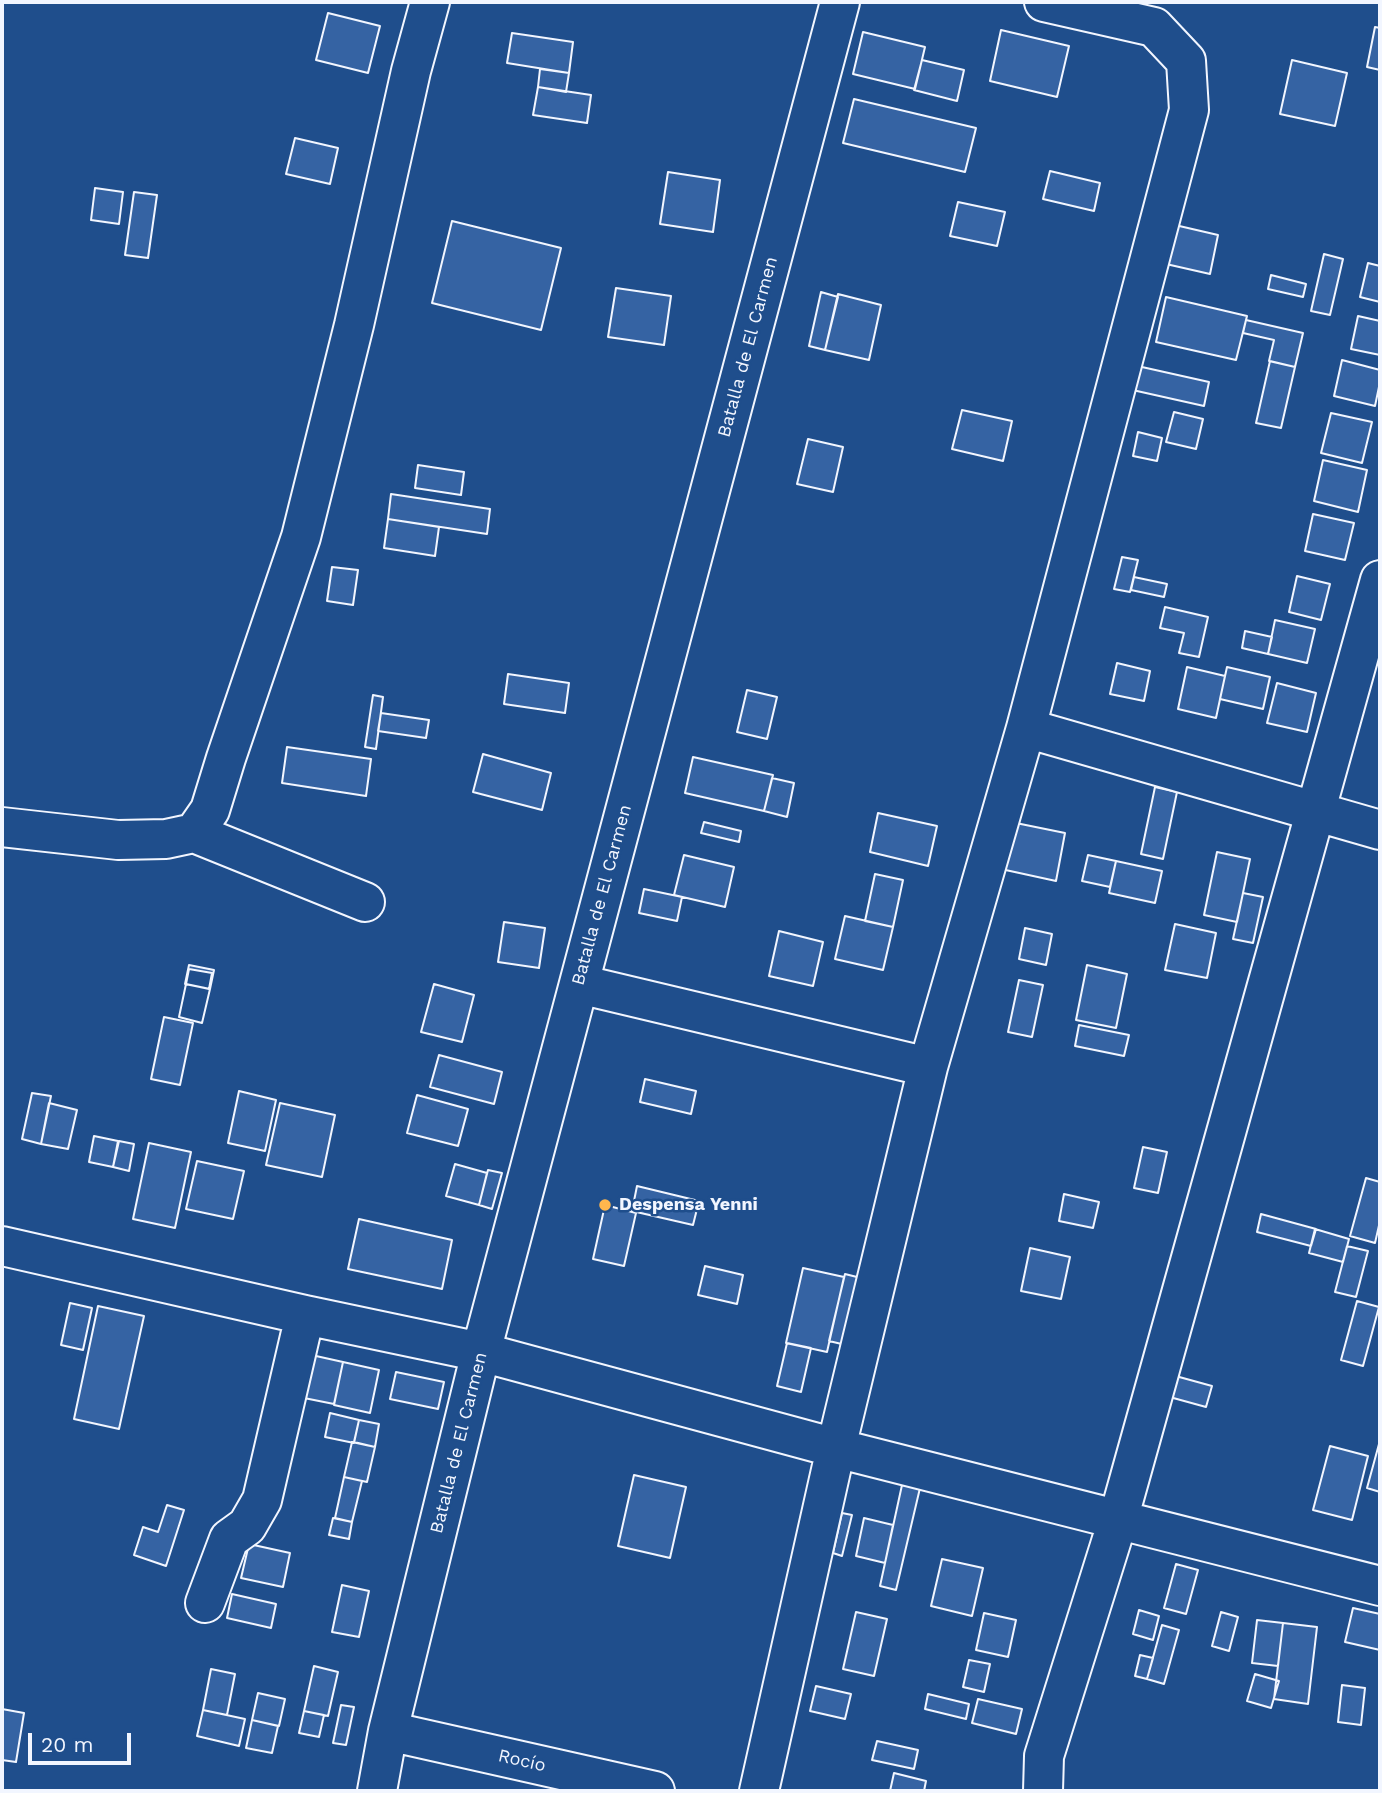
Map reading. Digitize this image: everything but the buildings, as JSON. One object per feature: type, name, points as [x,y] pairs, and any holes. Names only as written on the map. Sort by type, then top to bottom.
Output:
[{"type":"street","points":[[194,834],[210,810],[300,537],[354,325],[411,71],[430,2]]},
{"type":"street","name":"Batalla de El Carmen","points":[[377,1791],[388,1731],[481,1352],[840,2]]},
{"type":"street","points":[[759,1791],[836,1448],[928,1067],[1026,729],[1189,110],[1186,61],[1154,27],[1044,2]]},
{"type":"street","points":[[1043,1791],[1044,1756],[1118,1520],[1380,580]]},
{"type":"street","points":[[1026,729],[1380,830]]},
{"type":"street","points":[[2,827],[118,840],[166,839],[194,834],[365,902]]},
{"type":"street","points":[[579,984],[928,1067]]},
{"type":"street","points":[[2,1246],[481,1352],[836,1448],[1380,1586]]},
{"type":"street","points":[[205,1603],[229,1539],[247,1525],[262,1500],[305,1315]]},
{"type":"street","name":"Rocío","points":[[388,1731],[655,1791]]},
{"type":"place","name":"Despensa Yenni","points":[[605,1205]]}]
